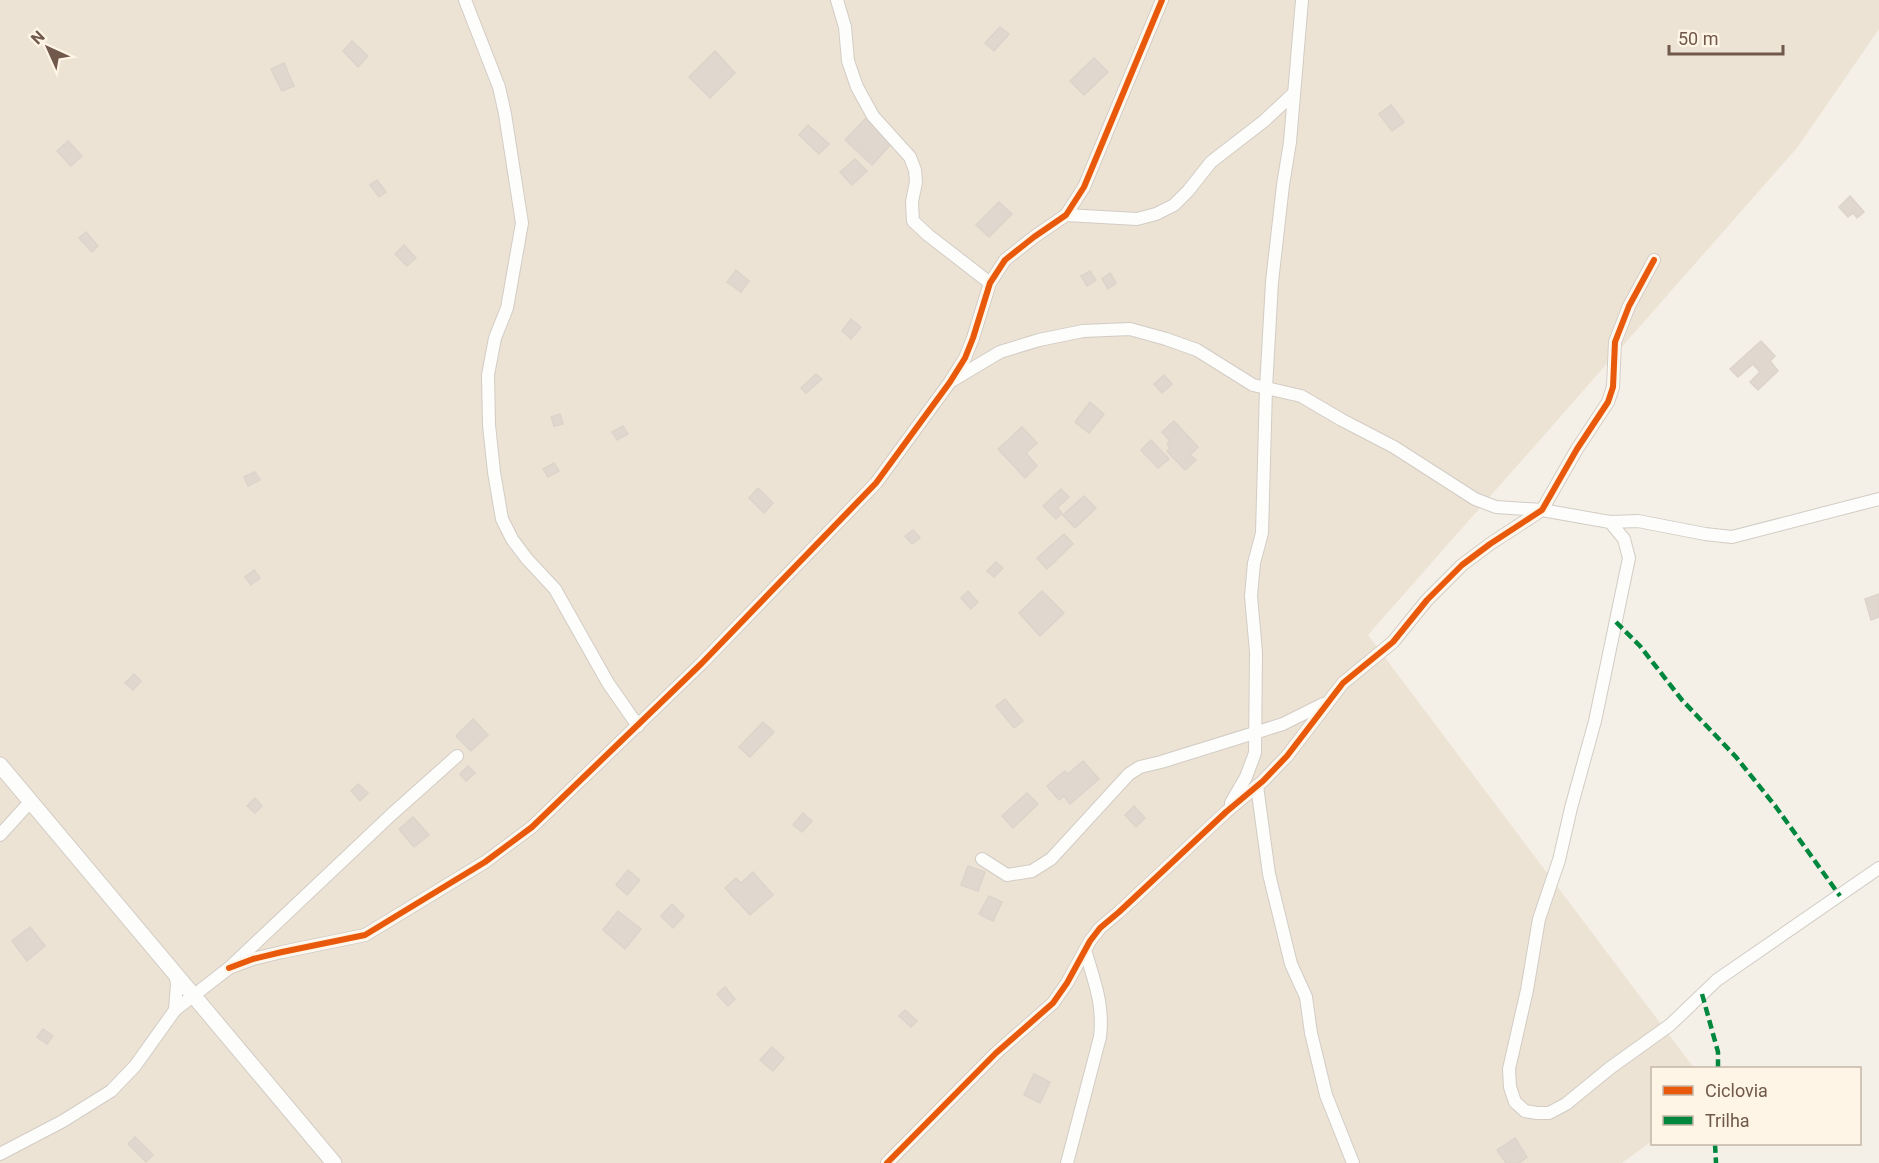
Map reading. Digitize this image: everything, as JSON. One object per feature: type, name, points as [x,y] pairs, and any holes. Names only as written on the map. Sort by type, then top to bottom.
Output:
[{"type":"street","points":[[465,0],[470,18],[492,69],[503,105],[522,224],[507,308],[495,338],[488,375],[489,425],[502,519],[517,546],[555,589],[608,683],[638,726]]},
{"type":"street","points":[[837,0],[844,27],[848,61],[857,87],[873,116],[910,157],[913,164],[916,182],[912,202],[913,220],[928,236],[990,283]]},
{"type":"street","points":[[229,968],[253,959],[365,935],[485,862],[532,828],[769,595],[876,483],[950,382],[965,358],[990,283],[1005,260],[1066,215],[1084,187],[1162,0]]},
{"type":"street","points":[[1226,812],[1246,777],[1255,753],[1256,652],[1251,596],[1254,563],[1262,533],[1272,282],[1290,142],[1302,0]]},
{"type":"street","points":[[1066,215],[1137,219],[1156,214],[1174,205],[1211,162],[1264,121],[1294,93]]},
{"type":"street","points":[[887,1163],[996,1053],[1053,1003],[1100,928],[1287,756],[1343,683],[1393,642],[1427,600],[1462,565],[1542,510],[1576,449],[1608,402],[1613,387],[1615,342],[1629,306],[1654,260]]},
{"type":"street","points":[[950,382],[1000,352],[1029,343],[1083,331],[1130,329],[1197,350],[1254,385],[1301,396],[1394,447],[1475,498],[1496,507],[1542,510],[1610,522],[1638,521],[1732,537],[1879,499]]},
{"type":"street","points":[[1610,522],[1624,539],[1629,558],[1595,721],[1559,860],[1539,919],[1527,990],[1509,1069],[1510,1087],[1515,1102],[1525,1111],[1537,1113],[1549,1113],[1566,1104],[1670,1024],[1718,980],[1879,868]]},
{"type":"street","points":[[982,859],[1007,874],[1032,871],[1051,859],[1129,774],[1140,767],[1283,724],[1327,703]]},
{"type":"street","points":[[0,1154],[63,1121],[111,1091],[135,1066],[175,1010],[229,968],[457,756]]},
{"type":"street","points":[[0,765],[334,1163]]},
{"type":"street","points":[[1257,786],[1269,874],[1291,964],[1306,997],[1311,1033],[1326,1095],[1353,1163]]},
{"type":"street","points":[[0,835],[31,801]]},
{"type":"street","points":[[1067,1163],[1100,1037],[1102,1021],[1101,1005],[1085,950]]},
{"type":"street","points":[[175,973],[177,984],[175,1010]]},
{"type":"shaded area","points":[[0,0],[1879,0],[1879,29],[1797,148],[1368,635],[1693,1067],[1651,1067],[1651,1142],[1622,1163],[0,1163]]},
{"type":"building","points":[[1000,27],[1009,34],[994,51],[985,43]]},
{"type":"building","points":[[352,41],[368,56],[358,67],[343,51]]},
{"type":"building","points":[[715,51],[735,73],[710,98],[689,77]]},
{"type":"building","points":[[1094,58],[1108,72],[1084,95],[1070,81]]},
{"type":"building","points":[[284,63],[294,86],[282,91],[271,69]]},
{"type":"building","points":[[1391,105],[1404,122],[1392,131],[1379,114]]},
{"type":"building","points":[[867,117],[893,142],[872,165],[845,140]]},
{"type":"building","points":[[808,125],[829,144],[819,154],[799,135]]},
{"type":"building","points":[[68,141],[82,156],[71,166],[57,151]]},
{"type":"building","points":[[855,159],[867,171],[852,185],[840,172]]},
{"type":"building","points":[[377,180],[386,192],[379,197],[370,185]]},
{"type":"building","points":[[1850,196],[1864,212],[1857,218],[1853,213],[1848,217],[1839,207]]},
{"type":"building","points":[[999,202],[1012,214],[989,237],[976,225]]},
{"type":"building","points":[[86,232],[98,246],[92,252],[79,238]]},
{"type":"building","points":[[404,245],[416,258],[407,266],[395,254]]},
{"type":"building","points":[[736,270],[749,281],[741,292],[727,282]]},
{"type":"building","points":[[1090,271],[1096,280],[1087,286],[1081,276]]},
{"type":"building","points":[[1110,273],[1116,283],[1108,289],[1102,279]]},
{"type":"building","points":[[851,319],[861,327],[851,339],[842,331]]},
{"type":"building","points":[[1761,341],[1775,356],[1770,361],[1778,371],[1758,390],[1750,382],[1760,372],[1753,364],[1738,377],[1730,369]]},
{"type":"building","points":[[816,374],[822,379],[806,393],[801,388]]},
{"type":"building","points":[[1164,375],[1172,384],[1162,393],[1154,384]]},
{"type":"building","points":[[1090,402],[1104,414],[1089,433],[1075,422]]},
{"type":"building","points":[[560,414],[563,424],[554,426],[551,417]]},
{"type":"building","points":[[1174,421],[1198,447],[1190,455],[1196,460],[1185,470],[1167,451],[1170,448],[1167,444],[1170,441],[1162,432]]},
{"type":"building","points":[[623,426],[628,434],[617,440],[612,432]]},
{"type":"building","points":[[1022,427],[1037,443],[1026,453],[1037,466],[1025,478],[998,449]]},
{"type":"building","points":[[1151,440],[1169,459],[1158,468],[1141,450]]},
{"type":"building","points":[[554,463],[559,471],[548,477],[543,469]]},
{"type":"building","points":[[255,472],[260,480],[248,486],[244,477]]},
{"type":"building","points":[[758,488],[773,503],[764,513],[749,498]]},
{"type":"building","points":[[1061,489],[1069,497],[1057,508],[1062,513],[1056,519],[1043,506]]},
{"type":"building","points":[[1084,496],[1096,508],[1075,528],[1063,515]]},
{"type":"building","points":[[913,530],[920,538],[912,544],[905,536]]},
{"type":"building","points":[[1064,534],[1073,544],[1047,569],[1037,558]]},
{"type":"building","points":[[996,562],[1003,568],[994,577],[987,571]]},
{"type":"building","points":[[254,570],[260,578],[251,585],[245,577]]},
{"type":"building","points":[[968,591],[978,602],[971,609],[961,598]]},
{"type":"building","points":[[1042,591],[1064,613],[1040,636],[1019,613]]},
{"type":"building","points":[[1879,594],[1879,617],[1871,620],[1865,599]]},
{"type":"building","points":[[134,674],[141,681],[133,690],[125,683]]},
{"type":"building","points":[[1005,699],[1023,721],[1014,728],[996,706]]},
{"type":"building","points":[[473,719],[488,735],[471,751],[456,736]]},
{"type":"building","points":[[763,722],[774,732],[750,757],[739,747]]},
{"type":"building","points":[[1083,761],[1099,779],[1070,804],[1064,796],[1059,800],[1047,786],[1065,771],[1068,774]]},
{"type":"building","points":[[468,766],[475,773],[466,781],[460,774]]},
{"type":"building","points":[[358,784],[368,793],[360,801],[351,791]]},
{"type":"building","points":[[1027,793],[1038,804],[1013,828],[1002,816]]},
{"type":"building","points":[[255,798],[262,806],[255,813],[247,806]]},
{"type":"building","points":[[1134,806],[1145,818],[1136,827],[1125,815]]},
{"type":"building","points":[[803,813],[812,821],[802,832],[793,825]]},
{"type":"building","points":[[413,817],[429,835],[414,847],[399,829]]},
{"type":"building","points":[[968,866],[985,872],[978,891],[961,885]]},
{"type":"building","points":[[628,870],[640,880],[627,895],[616,885]]},
{"type":"building","points":[[753,872],[773,895],[750,915],[725,888],[736,878],[741,883]]},
{"type":"building","points":[[989,896],[1002,902],[993,921],[979,914]]},
{"type":"building","points":[[672,904],[684,916],[673,928],[661,916]]},
{"type":"building","points":[[618,911],[641,929],[625,949],[603,930]]},
{"type":"building","points":[[30,927],[45,946],[27,961],[12,941]]},
{"type":"building","points":[[725,987],[735,999],[728,1006],[717,994]]},
{"type":"building","points":[[905,1010],[917,1021],[911,1027],[899,1016]]},
{"type":"building","points":[[43,1029],[53,1036],[47,1044],[37,1037]]},
{"type":"building","points":[[772,1047],[784,1058],[773,1071],[760,1060]]},
{"type":"building","points":[[1034,1074],[1050,1082],[1040,1103],[1024,1095]]},
{"type":"building","points":[[135,1137],[153,1155],[146,1162],[128,1144]]},
{"type":"building","points":[[1515,1138],[1527,1157],[1519,1163],[1506,1163],[1497,1150]]},
{"type":"marked path","points":[[1616,622],[1640,646],[1682,700],[1736,757],[1776,807],[1840,896]]},
{"type":"marked path","points":[[1702,994],[1718,1052],[1718,1067]]},
{"type":"marked path","points":[[1715,1145],[1716,1163]]},
{"type":"cycle path","points":[[229,968],[253,959],[365,935],[485,862],[532,827],[702,663],[876,483],[965,358],[990,283],[1005,260],[1066,215],[1084,187],[1162,0]]},
{"type":"cycle path","points":[[887,1163],[996,1053],[1053,1003],[1100,928],[1263,781],[1287,756],[1343,683],[1393,642],[1427,600],[1462,565],[1542,510],[1577,449],[1608,402],[1613,387],[1615,342],[1629,306],[1654,260]]}]
